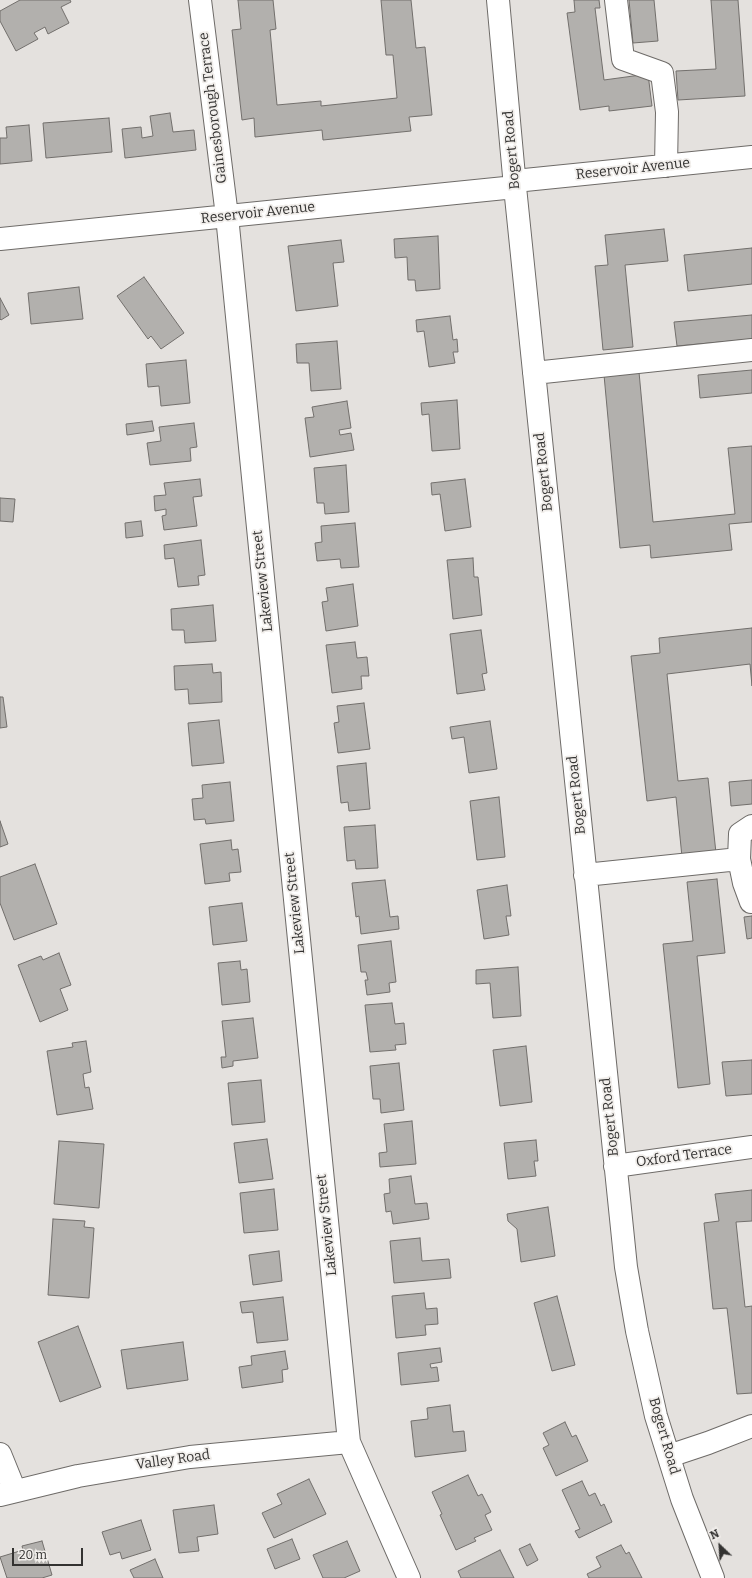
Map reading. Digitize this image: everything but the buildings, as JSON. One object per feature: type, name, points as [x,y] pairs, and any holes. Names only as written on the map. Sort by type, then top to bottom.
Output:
[{"type":"street","name":"Gainesborough Terrace","points":[[200,0],[227,216]]},
{"type":"street","name":"Bogert Road","points":[[498,0],[534,373],[626,1267],[637,1331],[656,1416],[682,1499],[713,1578]]},
{"type":"street","points":[[616,0],[623,59],[662,73],[667,112],[666,166]]},
{"type":"street","name":"Reservoir Avenue","points":[[0,239],[227,216],[666,166],[752,158]]},
{"type":"street","name":"Lakeview Street","points":[[227,216],[349,1442],[409,1578]]},
{"type":"street","points":[[534,373],[752,350]]},
{"type":"street","points":[[752,826],[740,834],[739,859],[744,883],[752,902]]},
{"type":"street","points":[[585,875],[739,859]]},
{"type":"street","name":"Oxford Terrace","points":[[615,1166],[752,1147]]},
{"type":"street","points":[[669,1456],[752,1426]]},
{"type":"street","name":"Valley Road","points":[[8,1493],[78,1476],[190,1457],[349,1442]]},
{"type":"street","points":[[0,1454],[8,1493]]}]
